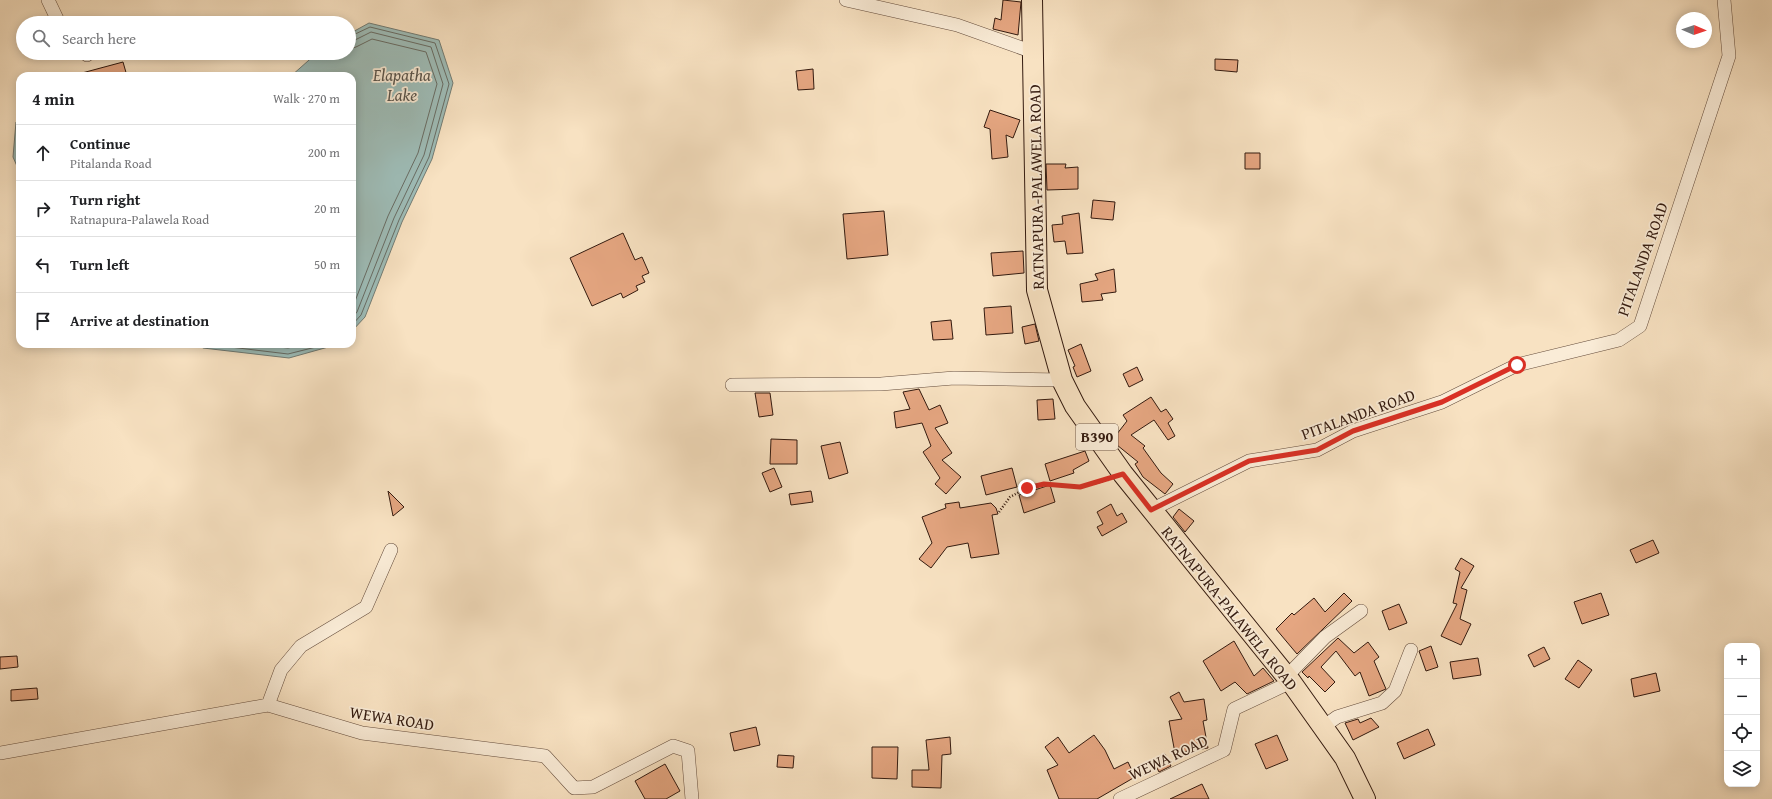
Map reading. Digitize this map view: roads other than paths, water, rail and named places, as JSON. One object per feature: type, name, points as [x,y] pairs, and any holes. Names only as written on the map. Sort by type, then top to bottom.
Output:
[{"type":"main road","name":"RATNAPURA-PALAWELA ROAD","points":[[1032,0],[1037,290],[1062,380],[1075,406],[1123,474],[1288,679],[1323,727],[1345,758],[1365,799]]},
{"type":"street","points":[[48,0],[56,16]]},
{"type":"street","points":[[846,0],[956,24],[1033,52]]},
{"type":"street","name":"PITALANDA ROAD","points":[[1151,510],[1249,461],[1317,450],[1353,431],[1442,402],[1517,365],[1619,340],[1640,326],[1729,56],[1724,0]]},
{"type":"street","points":[[732,384],[880,384],[954,378],[1062,380]]},
{"type":"street","points":[[268,705],[281,670],[301,646],[366,607],[391,550]]},
{"type":"street","points":[[1288,679],[1325,637],[1361,611]]},
{"type":"street","points":[[1323,727],[1337,717],[1382,704],[1396,691],[1411,650]]},
{"type":"street","name":"WEWA ROAD","points":[[1120,799],[1224,750],[1234,709],[1288,679]]},
{"type":"street","name":"WEWA ROAD","points":[[0,753],[268,705],[362,733],[545,756],[574,788],[593,787],[673,746],[688,751],[692,799]]},
{"type":"water","name":"Elapatha Lake","points":[[369,23],[439,40],[453,83],[432,159],[402,222],[365,317],[356,327],[356,72],[296,72],[309,60],[356,60],[356,30]]},
{"type":"water","points":[[16,122],[16,164],[13,157]]},
{"type":"water","points":[[203,348],[325,348],[289,358]]}]
